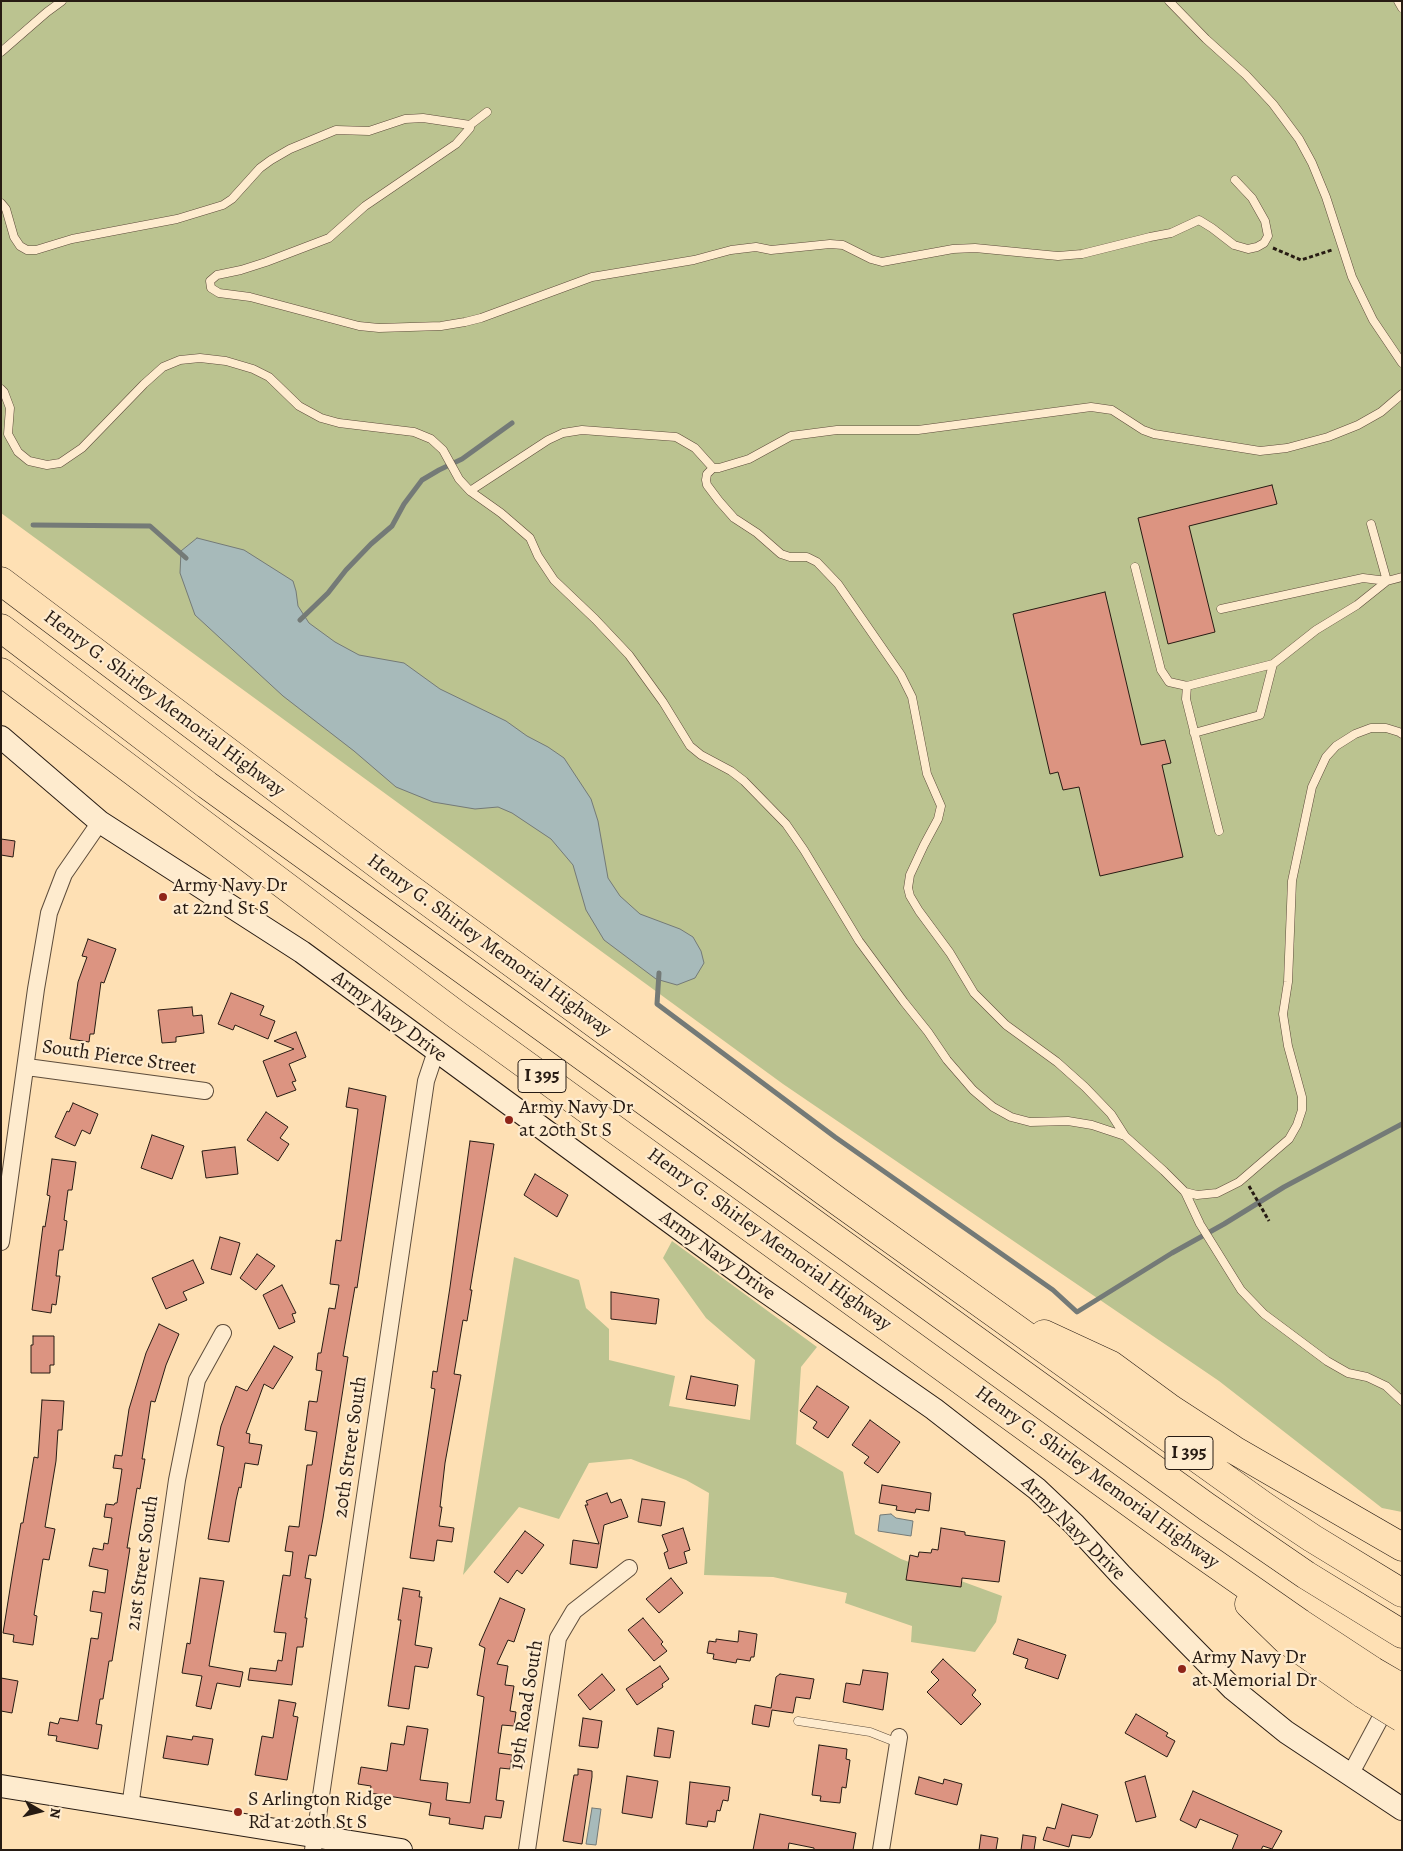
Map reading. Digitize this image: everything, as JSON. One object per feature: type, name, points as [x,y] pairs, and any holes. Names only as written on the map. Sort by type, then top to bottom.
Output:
[{"type":"highway","name":"Henry G. Shirley Memorial Highway","points":[[1,580],[257,775],[536,982],[1264,1506],[1402,1593]]},
{"type":"highway","points":[[1,628],[207,786],[1207,1507],[1306,1574],[1399,1633]]},
{"type":"highway","name":"Henry G. Shirley Memorial Highway","points":[[1,672],[457,1015],[1181,1540],[1300,1623],[1368,1682],[1402,1688]]},
{"type":"highway","points":[[982,1304],[1111,1366],[1171,1409],[1234,1450],[1402,1547]]},
{"type":"highway","points":[[1368,1682],[1402,1718]]},
{"type":"street","name":"Army Navy Drive","points":[[1,738],[100,822],[302,952],[756,1285],[934,1409],[1037,1489],[1074,1524],[1121,1575],[1233,1689],[1286,1732],[1402,1809]]},
{"type":"street","points":[[1,1242],[36,989],[50,913],[64,874],[100,822]]},
{"type":"street","name":"20th Street South","points":[[314,1842],[426,1082],[436,1052]]},
{"type":"street","name":"South Pierce Street","points":[[26,1067],[205,1090]]},
{"type":"street","name":"21st Street South","points":[[130,1807],[177,1480],[197,1380],[223,1333]]},
{"type":"street","name":"19th Road South","points":[[527,1850],[558,1638],[574,1611],[629,1568]]},
{"type":"street","points":[[1350,1775],[1402,1677]]},
{"type":"street","points":[[881,1850],[899,1740]]},
{"type":"street","points":[[1,1786],[130,1807],[314,1842],[401,1850]]},
{"type":"lane","points":[[1,52],[62,1]]},
{"type":"lane","points":[[1169,1],[1273,104],[1298,139],[1312,163],[1326,197],[1352,278],[1372,320],[1402,363]]},
{"type":"lane","points":[[1398,1],[1402,8]]},
{"type":"lane","points":[[487,112],[470,125],[470,128],[456,144],[365,206],[329,238],[266,262],[217,275],[210,282],[211,288],[219,293],[250,297],[359,326],[379,328],[441,326],[481,318],[592,277],[694,260],[731,250],[756,247],[771,250],[830,244],[843,245],[871,259],[882,262],[953,249],[975,248],[1058,256],[1082,254],[1171,233],[1199,220],[1234,245],[1248,249],[1264,243],[1268,236],[1265,221],[1252,198],[1235,180]]},
{"type":"lane","points":[[1,203],[6,209],[14,237],[20,246],[27,250],[36,250],[72,239],[145,226],[216,208],[232,199],[260,168],[271,160],[336,130],[369,131],[405,118],[423,118],[470,125]]},
{"type":"lane","points":[[1,389],[10,408],[8,434],[18,452],[29,461],[47,465],[60,462],[82,448],[163,367],[180,360],[200,358],[226,361],[253,369],[269,377],[299,406],[321,418],[339,423],[414,432],[432,439],[443,450],[459,479],[470,492],[501,513],[530,538],[538,556],[554,580],[629,655],[663,702],[690,746],[701,756],[731,771],[744,781],[786,824],[804,850],[859,942],[928,1032],[947,1060],[973,1090],[993,1107],[1011,1117],[1030,1122],[1076,1122],[1108,1129],[1125,1136]]},
{"type":"lane","points":[[1402,394],[1381,412],[1358,424],[1328,437],[1287,448],[1260,451],[1154,434],[1143,430],[1112,410],[1091,407],[918,430],[837,430],[791,436],[749,459],[713,468],[707,474],[706,480],[707,485],[734,518],[757,533],[781,554],[790,557],[807,557],[818,562],[838,584],[901,675],[912,697],[927,774],[941,806],[938,819],[910,876],[908,888],[910,896],[919,911],[950,953],[974,993],[1006,1025],[1057,1062],[1085,1087],[1111,1114],[1125,1136],[1184,1192],[1200,1224],[1241,1290],[1264,1314],[1327,1361],[1348,1373],[1367,1377],[1386,1386],[1402,1401]]},
{"type":"lane","points":[[470,492],[548,440],[564,433],[582,430],[676,437],[695,448],[713,468]]},
{"type":"lane","points":[[1372,524],[1386,581]]},
{"type":"lane","points":[[1134,567],[1161,670],[1169,682],[1187,686],[1273,664],[1316,630],[1357,605],[1386,581]]},
{"type":"lane","points":[[1221,609],[1363,578],[1386,581],[1402,577]]},
{"type":"lane","points":[[1194,733],[1260,715],[1273,664]]},
{"type":"lane","points":[[1187,686],[1186,699],[1219,831]]},
{"type":"lane","points":[[1184,1192],[1197,1195],[1217,1194],[1245,1179],[1289,1138],[1297,1125],[1302,1110],[1302,1097],[1288,1046],[1283,1014],[1288,982],[1292,881],[1312,787],[1326,757],[1336,746],[1355,734],[1371,728],[1386,728],[1402,734]]},
{"type":"lane","points":[[798,1721],[870,1732],[899,1740]]},
{"type":"path","points":[[1264,243],[1285,255],[1301,260],[1342,246]]},
{"type":"path","points":[[1245,1179],[1269,1221]]},
{"type":"green space","points":[[1,1],[1402,1],[1402,1512],[1382,1508],[1219,1381],[783,1084],[1,513]]},
{"type":"green space","points":[[672,1241],[817,1347],[801,1367],[796,1444],[843,1472],[855,1534],[901,1559],[1002,1596],[996,1622],[975,1652],[911,1642],[912,1626],[845,1603],[847,1593],[773,1577],[704,1575],[709,1493],[686,1480],[631,1459],[589,1463],[559,1519],[519,1507],[463,1575],[514,1257],[579,1280],[586,1308],[609,1329],[609,1360],[675,1376],[669,1406],[750,1420],[755,1360],[706,1318],[663,1258]]},
{"type":"shaded area","points":[[197,538],[244,550],[293,581],[298,606],[309,623],[335,642],[359,655],[404,663],[440,689],[506,721],[564,758],[591,799],[598,821],[608,878],[620,896],[640,914],[680,929],[693,937],[701,951],[704,963],[695,978],[677,985],[656,979],[604,940],[586,910],[573,865],[551,839],[512,813],[498,807],[475,809],[433,802],[396,787],[354,751],[283,696],[195,615],[180,573],[181,551]]},
{"type":"shaded area","points":[[891,1514],[896,1518],[913,1521],[911,1536],[878,1531],[880,1515]]},
{"type":"shaded area","points":[[592,1808],[601,1809],[596,1845],[586,1844]]},
{"type":"building","points":[[1272,485],[1277,504],[1189,526],[1215,632],[1168,644],[1138,518]]},
{"type":"building","points":[[1105,592],[1141,745],[1165,740],[1171,763],[1162,765],[1183,857],[1100,876],[1079,787],[1063,790],[1058,772],[1050,774],[1013,614]]},
{"type":"building","points":[[1,839],[15,841],[13,857],[1,855]]},
{"type":"building","points":[[88,939],[116,949],[104,983],[101,982],[94,1034],[90,1034],[89,1042],[70,1039],[78,982],[87,957],[82,956]]},
{"type":"building","points":[[231,993],[264,1006],[260,1015],[275,1021],[268,1039],[235,1025],[233,1030],[218,1024]]},
{"type":"building","points":[[192,1007],[193,1016],[202,1015],[204,1033],[176,1037],[176,1042],[162,1043],[158,1010]]},
{"type":"building","points":[[296,1032],[306,1057],[289,1064],[296,1081],[292,1082],[296,1090],[277,1097],[263,1061],[294,1049],[274,1041]]},
{"type":"building","points":[[349,1088],[386,1096],[357,1288],[355,1287],[343,1356],[348,1357],[323,1518],[316,1556],[309,1555],[305,1578],[311,1579],[303,1647],[297,1647],[292,1685],[248,1680],[250,1668],[276,1671],[278,1660],[282,1661],[286,1633],[274,1632],[283,1575],[290,1576],[293,1552],[285,1551],[289,1526],[299,1527],[307,1465],[312,1465],[317,1432],[305,1430],[309,1401],[317,1402],[322,1371],[316,1370],[318,1353],[321,1353],[329,1308],[335,1309],[339,1285],[330,1284],[336,1240],[341,1241],[358,1109],[346,1107]]},
{"type":"building","points":[[73,1103],[98,1114],[90,1134],[82,1130],[75,1146],[55,1137],[67,1111],[69,1112]]},
{"type":"building","points":[[266,1112],[288,1127],[280,1138],[289,1144],[278,1161],[247,1140]]},
{"type":"building","points":[[152,1135],[184,1146],[172,1179],[141,1168]]},
{"type":"building","points":[[470,1141],[494,1144],[470,1290],[472,1290],[467,1321],[463,1320],[454,1374],[461,1375],[445,1463],[439,1526],[454,1528],[452,1542],[437,1540],[434,1561],[410,1558],[435,1389],[431,1388],[433,1371],[437,1372]]},
{"type":"building","points":[[235,1147],[238,1174],[206,1178],[202,1151]]},
{"type":"building","points":[[52,1159],[76,1162],[72,1190],[68,1190],[64,1220],[67,1221],[63,1250],[59,1250],[56,1276],[60,1276],[56,1305],[52,1304],[51,1313],[32,1310],[43,1226],[45,1227],[50,1196],[47,1195]]},
{"type":"building","points":[[535,1174],[568,1195],[557,1217],[524,1195]]},
{"type":"building","points":[[220,1237],[240,1243],[231,1275],[211,1269]]},
{"type":"building","points":[[257,1254],[275,1266],[256,1290],[240,1278]]},
{"type":"building","points":[[193,1260],[204,1283],[183,1292],[187,1300],[166,1309],[152,1278]]},
{"type":"building","points":[[282,1285],[296,1313],[292,1314],[295,1322],[279,1329],[263,1295]]},
{"type":"building","points":[[611,1292],[659,1299],[656,1324],[611,1319]]},
{"type":"building","points":[[159,1324],[179,1334],[166,1365],[155,1402],[151,1401],[142,1459],[145,1459],[140,1489],[137,1488],[127,1548],[130,1548],[112,1661],[109,1661],[103,1699],[100,1699],[96,1724],[102,1725],[98,1749],[56,1741],[57,1736],[48,1735],[50,1722],[58,1724],[60,1718],[78,1721],[91,1638],[98,1639],[102,1613],[90,1611],[93,1591],[105,1593],[108,1570],[89,1566],[93,1548],[103,1550],[104,1543],[108,1544],[112,1518],[104,1517],[106,1504],[114,1505],[117,1503],[122,1469],[113,1468],[115,1455],[122,1456],[129,1409],[146,1353]]},
{"type":"building","points":[[33,1336],[54,1336],[54,1365],[50,1365],[50,1373],[31,1373],[31,1345],[33,1345]]},
{"type":"building","points":[[274,1346],[293,1357],[273,1389],[264,1384],[246,1433],[250,1434],[249,1443],[262,1445],[258,1465],[245,1463],[229,1542],[208,1539],[224,1447],[217,1445],[221,1426],[236,1386],[247,1391]]},
{"type":"building","points":[[691,1376],[738,1385],[735,1406],[686,1399]]},
{"type":"building","points":[[817,1386],[849,1407],[828,1438],[813,1428],[817,1422],[800,1411]]},
{"type":"building","points":[[42,1400],[64,1401],[62,1430],[58,1430],[56,1461],[45,1527],[55,1529],[49,1560],[43,1559],[34,1615],[37,1616],[33,1645],[13,1642],[14,1635],[3,1633],[34,1457],[38,1458]]},
{"type":"building","points":[[870,1420],[900,1442],[878,1473],[864,1463],[869,1457],[852,1445]]},
{"type":"building","points":[[882,1485],[931,1493],[929,1511],[916,1509],[915,1513],[896,1510],[897,1506],[879,1503]]},
{"type":"building","points":[[607,1493],[611,1503],[621,1499],[628,1517],[604,1525],[597,1568],[570,1564],[573,1540],[599,1544],[585,1505],[588,1505],[586,1501]]},
{"type":"building","points":[[642,1499],[665,1502],[661,1526],[638,1522]]},
{"type":"building","points":[[683,1528],[690,1550],[684,1552],[687,1563],[669,1569],[664,1553],[668,1551],[662,1535]]},
{"type":"building","points":[[941,1528],[965,1532],[965,1535],[1005,1541],[999,1582],[962,1578],[961,1587],[906,1580],[910,1555],[918,1557],[919,1552],[931,1553],[932,1549],[938,1550]]},
{"type":"building","points":[[525,1531],[544,1545],[522,1574],[517,1570],[508,1583],[494,1572]]},
{"type":"building","points":[[200,1578],[224,1581],[209,1666],[243,1672],[240,1687],[217,1683],[211,1709],[196,1706],[202,1676],[182,1673],[187,1643],[190,1644]]},
{"type":"building","points":[[671,1578],[683,1593],[659,1613],[646,1599]]},
{"type":"building","points":[[403,1588],[420,1591],[419,1597],[422,1597],[415,1645],[432,1648],[428,1668],[415,1666],[409,1709],[388,1706],[401,1620],[398,1620]]},
{"type":"building","points":[[500,1598],[525,1609],[514,1642],[508,1640],[497,1664],[508,1666],[505,1685],[514,1686],[510,1711],[516,1712],[514,1726],[502,1725],[498,1753],[512,1755],[510,1769],[500,1768],[496,1800],[504,1801],[501,1818],[485,1816],[483,1829],[449,1824],[450,1818],[429,1815],[431,1803],[370,1793],[371,1786],[358,1784],[361,1767],[387,1771],[391,1743],[404,1745],[407,1726],[428,1729],[420,1780],[448,1783],[446,1800],[470,1803],[484,1697],[477,1695],[485,1648],[479,1645]]},
{"type":"building","points":[[643,1618],[663,1642],[661,1644],[667,1651],[654,1661],[628,1630]]},
{"type":"building","points":[[739,1631],[757,1634],[754,1657],[751,1657],[750,1661],[737,1659],[736,1663],[713,1659],[714,1654],[707,1653],[709,1641],[716,1642],[716,1639],[738,1642]]},
{"type":"building","points":[[1018,1639],[1066,1655],[1058,1679],[1025,1668],[1028,1659],[1013,1654]]},
{"type":"building","points":[[943,1659],[976,1690],[972,1695],[981,1704],[961,1725],[927,1692],[939,1680],[931,1672]]},
{"type":"building","points":[[660,1666],[669,1679],[662,1684],[663,1687],[637,1705],[626,1689]]},
{"type":"building","points":[[863,1670],[888,1673],[883,1710],[843,1702],[846,1683],[860,1685]]},
{"type":"building","points":[[602,1674],[615,1690],[590,1710],[578,1695]]},
{"type":"building","points":[[780,1674],[814,1679],[810,1699],[796,1697],[793,1713],[772,1710],[769,1727],[752,1724],[755,1705],[771,1708],[776,1677]]},
{"type":"building","points":[[1,1678],[18,1681],[12,1713],[1,1711]]},
{"type":"building","points":[[279,1700],[296,1703],[293,1716],[298,1717],[287,1780],[255,1775],[262,1736],[273,1738]]},
{"type":"building","points":[[1136,1714],[1168,1733],[1166,1736],[1175,1741],[1167,1757],[1125,1733]]},
{"type":"building","points":[[583,1718],[602,1721],[598,1748],[579,1746]]},
{"type":"building","points":[[658,1728],[674,1731],[670,1758],[654,1756]]},
{"type":"building","points":[[167,1736],[192,1740],[193,1736],[213,1739],[208,1765],[163,1758]]},
{"type":"building","points":[[819,1745],[847,1749],[846,1759],[850,1760],[846,1788],[842,1787],[840,1803],[820,1801],[821,1796],[812,1795]]},
{"type":"building","points":[[578,1769],[592,1771],[582,1844],[563,1841],[574,1775],[578,1775]]},
{"type":"building","points":[[627,1776],[658,1781],[652,1818],[622,1813]]},
{"type":"building","points":[[1145,1776],[1156,1817],[1136,1822],[1125,1782]]},
{"type":"building","points":[[919,1777],[943,1784],[944,1779],[962,1784],[957,1805],[915,1794]]},
{"type":"building","points":[[690,1782],[730,1787],[728,1801],[723,1800],[720,1811],[717,1810],[715,1822],[708,1821],[707,1827],[686,1824]]},
{"type":"building","points":[[1193,1791],[1282,1831],[1272,1849],[1263,1846],[1261,1850],[1232,1850],[1238,1835],[1200,1819],[1196,1828],[1180,1820]]},
{"type":"building","points":[[1062,1804],[1098,1815],[1090,1838],[1072,1835],[1069,1847],[1043,1840],[1047,1827],[1055,1829]]},
{"type":"building","points":[[760,1814],[856,1833],[853,1850],[814,1850],[814,1848],[789,1843],[788,1850],[753,1850]]},
{"type":"building","points":[[981,1835],[998,1838],[996,1850],[979,1850]]},
{"type":"building","points":[[1023,1835],[1036,1837],[1034,1850],[1021,1850]]},
{"type":"waterway","points":[[300,620],[328,593],[346,570],[371,544],[392,526],[404,504],[422,480],[462,459],[512,423]]},
{"type":"waterway","points":[[33,525],[150,526],[186,558]]},
{"type":"waterway","points":[[659,973],[657,1004],[835,1137],[1053,1290],[1077,1312],[1284,1187],[1402,1124]]},
{"type":"place","name":"Army Navy Dr at 22nd St S","points":[[163,897]]},
{"type":"place","name":"Army Navy Dr at 20th St S","points":[[509,1120]]},
{"type":"place","name":"Army Navy Dr at Memorial Dr","points":[[1182,1669]]},
{"type":"place","name":"S Arlington Ridge Rd at 20th St S","points":[[238,1812]]}]
